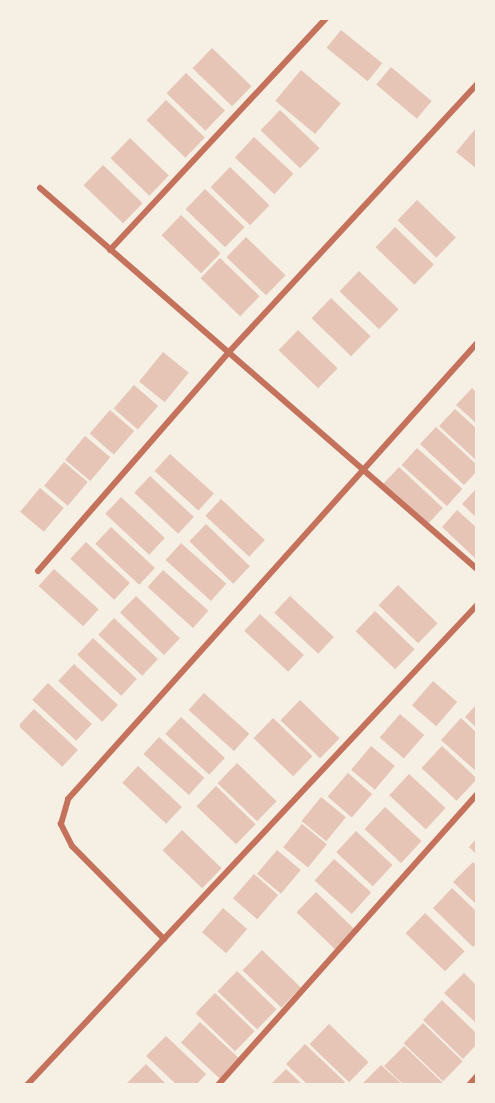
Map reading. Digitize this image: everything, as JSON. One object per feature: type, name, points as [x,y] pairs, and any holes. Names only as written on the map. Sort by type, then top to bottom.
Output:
[{"type":"street","points":[[110,250],[326,18]]},
{"type":"street","points":[[38,571],[228,353],[477,84]]},
{"type":"street","points":[[40,188],[477,569]]},
{"type":"street","points":[[164,939],[72,846],[61,824],[68,799],[365,472],[477,343]]},
{"type":"street","points":[[27,1085],[477,605]]},
{"type":"street","points":[[218,1085],[477,794]]},
{"type":"street","points":[[469,1085],[477,1076]]},
{"type":"building","points":[[341,30],[382,63],[368,81],[327,48]]},
{"type":"building","points":[[212,48],[252,86],[232,106],[193,68]]},
{"type":"building","points":[[391,67],[432,101],[417,119],[376,85]]},
{"type":"building","points":[[301,70],[341,103],[315,134],[275,101]]},
{"type":"building","points":[[186,73],[225,111],[205,131],[167,93]]},
{"type":"building","points":[[166,100],[205,138],[185,158],[147,120]]},
{"type":"building","points":[[280,110],[320,148],[300,168],[261,130]]},
{"type":"building","points":[[477,127],[477,169],[456,152]]},
{"type":"building","points":[[254,137],[293,174],[274,194],[235,157]]},
{"type":"building","points":[[130,138],[169,176],[149,196],[111,158]]},
{"type":"building","points":[[103,165],[143,203],[123,223],[84,185]]},
{"type":"building","points":[[230,167],[270,205],[250,225],[211,187]]},
{"type":"building","points":[[205,189],[245,227],[225,247],[186,209]]},
{"type":"building","points":[[417,200],[456,238],[436,258],[398,220]]},
{"type":"building","points":[[181,215],[221,253],[201,273],[162,235]]},
{"type":"building","points":[[395,227],[434,265],[414,285],[376,247]]},
{"type":"building","points":[[246,237],[286,275],[266,295],[227,257]]},
{"type":"building","points":[[220,258],[260,296],[240,316],[201,278]]},
{"type":"building","points":[[359,271],[399,309],[379,329],[340,291]]},
{"type":"building","points":[[331,298],[371,336],[351,356],[312,318]]},
{"type":"building","points":[[298,330],[338,368],[318,388],[279,350]]},
{"type":"building","points":[[163,352],[189,373],[165,402],[139,382]]},
{"type":"building","points":[[134,385],[158,406],[138,429],[114,408]]},
{"type":"building","points":[[472,388],[477,393],[477,424],[456,405]]},
{"type":"building","points":[[455,409],[477,429],[477,461],[439,426]]},
{"type":"building","points":[[110,410],[134,431],[114,454],[90,433]]},
{"type":"building","points":[[436,427],[477,465],[477,471],[464,485],[420,444]]},
{"type":"building","points":[[85,436],[110,457],[90,481],[65,460]]},
{"type":"building","points":[[417,448],[462,489],[447,506],[402,465]]},
{"type":"building","points":[[170,454],[214,493],[198,511],[155,471]]},
{"type":"building","points":[[64,462],[88,482],[68,506],[44,486]]},
{"type":"building","points":[[399,467],[443,508],[427,525],[383,484]]},
{"type":"building","points":[[150,476],[194,517],[178,534],[134,493]]},
{"type":"building","points":[[40,488],[64,508],[44,532],[20,512]]},
{"type":"building","points":[[477,488],[477,518],[462,504]]},
{"type":"building","points":[[121,497],[165,538],[149,555],[105,514]]},
{"type":"building","points":[[221,499],[265,540],[249,557],[205,516]]},
{"type":"building","points":[[457,510],[477,528],[477,560],[442,527]]},
{"type":"building","points":[[206,524],[250,566],[233,584],[189,541]]},
{"type":"building","points":[[111,527],[155,568],[139,585],[95,544]]},
{"type":"building","points":[[86,542],[130,583],[114,600],[70,559]]},
{"type":"building","points":[[181,543],[226,584],[211,601],[166,560]]},
{"type":"building","points":[[54,569],[99,609],[83,626],[39,586]]},
{"type":"building","points":[[163,570],[208,611],[193,628],[148,587]]},
{"type":"building","points":[[398,585],[438,623],[418,643],[379,605]]},
{"type":"building","points":[[136,596],[180,638],[164,655],[120,613]]},
{"type":"building","points":[[290,596],[334,637],[318,654],[274,613]]},
{"type":"building","points":[[375,611],[415,649],[395,669],[356,631]]},
{"type":"building","points":[[260,614],[304,655],[288,672],[244,631]]},
{"type":"building","points":[[114,618],[158,659],[142,676],[98,635]]},
{"type":"building","points":[[93,638],[137,679],[121,696],[77,655]]},
{"type":"building","points":[[74,664],[118,705],[102,722],[58,681]]},
{"type":"building","points":[[433,681],[457,702],[436,726],[412,705]]},
{"type":"building","points":[[48,683],[92,724],[76,741],[32,700]]},
{"type":"building","points":[[204,693],[249,734],[234,751],[189,710]]},
{"type":"building","points":[[300,700],[340,738],[320,758],[281,720]]},
{"type":"building","points":[[477,704],[477,728],[465,717]]},
{"type":"building","points":[[34,709],[78,750],[62,767],[18,726]]},
{"type":"building","points":[[400,714],[424,735],[404,758],[380,737]]},
{"type":"building","points":[[181,717],[225,758],[209,775],[165,734]]},
{"type":"building","points":[[273,718],[313,756],[293,776],[254,738]]},
{"type":"building","points":[[461,718],[477,733],[477,772],[441,740]]},
{"type":"building","points":[[159,737],[204,778],[189,795],[144,754]]},
{"type":"building","points":[[371,746],[395,766],[375,790],[351,770]]},
{"type":"building","points":[[442,746],[477,779],[457,801],[422,768]]},
{"type":"building","points":[[237,763],[277,801],[257,821],[218,783]]},
{"type":"building","points":[[138,766],[182,807],[166,824],[122,783]]},
{"type":"building","points":[[348,773],[372,794],[352,817],[328,796]]},
{"type":"building","points":[[409,774],[446,808],[426,829],[389,795]]},
{"type":"building","points":[[216,786],[256,824],[236,844],[197,806]]},
{"type":"building","points":[[321,797],[346,817],[326,841],[301,821]]},
{"type":"building","points":[[385,807],[422,841],[401,863],[365,829]]},
{"type":"building","points":[[302,824],[327,844],[308,867],[283,847]]},
{"type":"building","points":[[182,830],[222,868],[202,888],[163,850]]},
{"type":"building","points":[[356,831],[393,865],[373,886],[336,852]]},
{"type":"building","points":[[477,838],[477,855],[469,847]]},
{"type":"building","points":[[277,850],[301,870],[281,894],[257,874]]},
{"type":"building","points":[[334,859],[371,892],[352,914],[315,881]]},
{"type":"building","points":[[473,862],[477,866],[477,905],[453,882]]},
{"type":"building","points":[[254,874],[278,895],[257,919],[233,898]]},
{"type":"building","points":[[452,888],[477,912],[477,943],[473,947],[433,908]]},
{"type":"building","points":[[316,892],[356,930],[336,950],[297,912]]},
{"type":"building","points":[[223,908],[247,929],[226,953],[202,932]]},
{"type":"building","points":[[425,913],[465,951],[445,971],[406,933]]},
{"type":"building","points":[[262,950],[301,988],[281,1008],[243,970]]},
{"type":"building","points":[[237,971],[277,1009],[257,1029],[218,991]]},
{"type":"building","points":[[464,973],[477,986],[477,1024],[444,993]]},
{"type":"building","points":[[215,993],[255,1031],[235,1051],[196,1013]]},
{"type":"building","points":[[442,1000],[477,1034],[477,1044],[463,1059],[423,1020]]},
{"type":"building","points":[[200,1022],[239,1059],[220,1079],[181,1042]]},
{"type":"building","points":[[423,1023],[463,1061],[443,1081],[404,1043]]},
{"type":"building","points":[[329,1024],[369,1062],[349,1082],[310,1044]]},
{"type":"building","points":[[166,1036],[206,1074],[196,1085],[177,1085],[146,1056]]},
{"type":"building","points":[[305,1044],[345,1082],[342,1085],[308,1085],[286,1064]]},
{"type":"building","points":[[404,1046],[444,1084],[404,1085],[384,1066]]},
{"type":"building","points":[[146,1064],[167,1085],[125,1085]]},
{"type":"building","points":[[381,1065],[403,1085],[361,1085]]},
{"type":"building","points":[[286,1069],[303,1085],[270,1085]]}]
